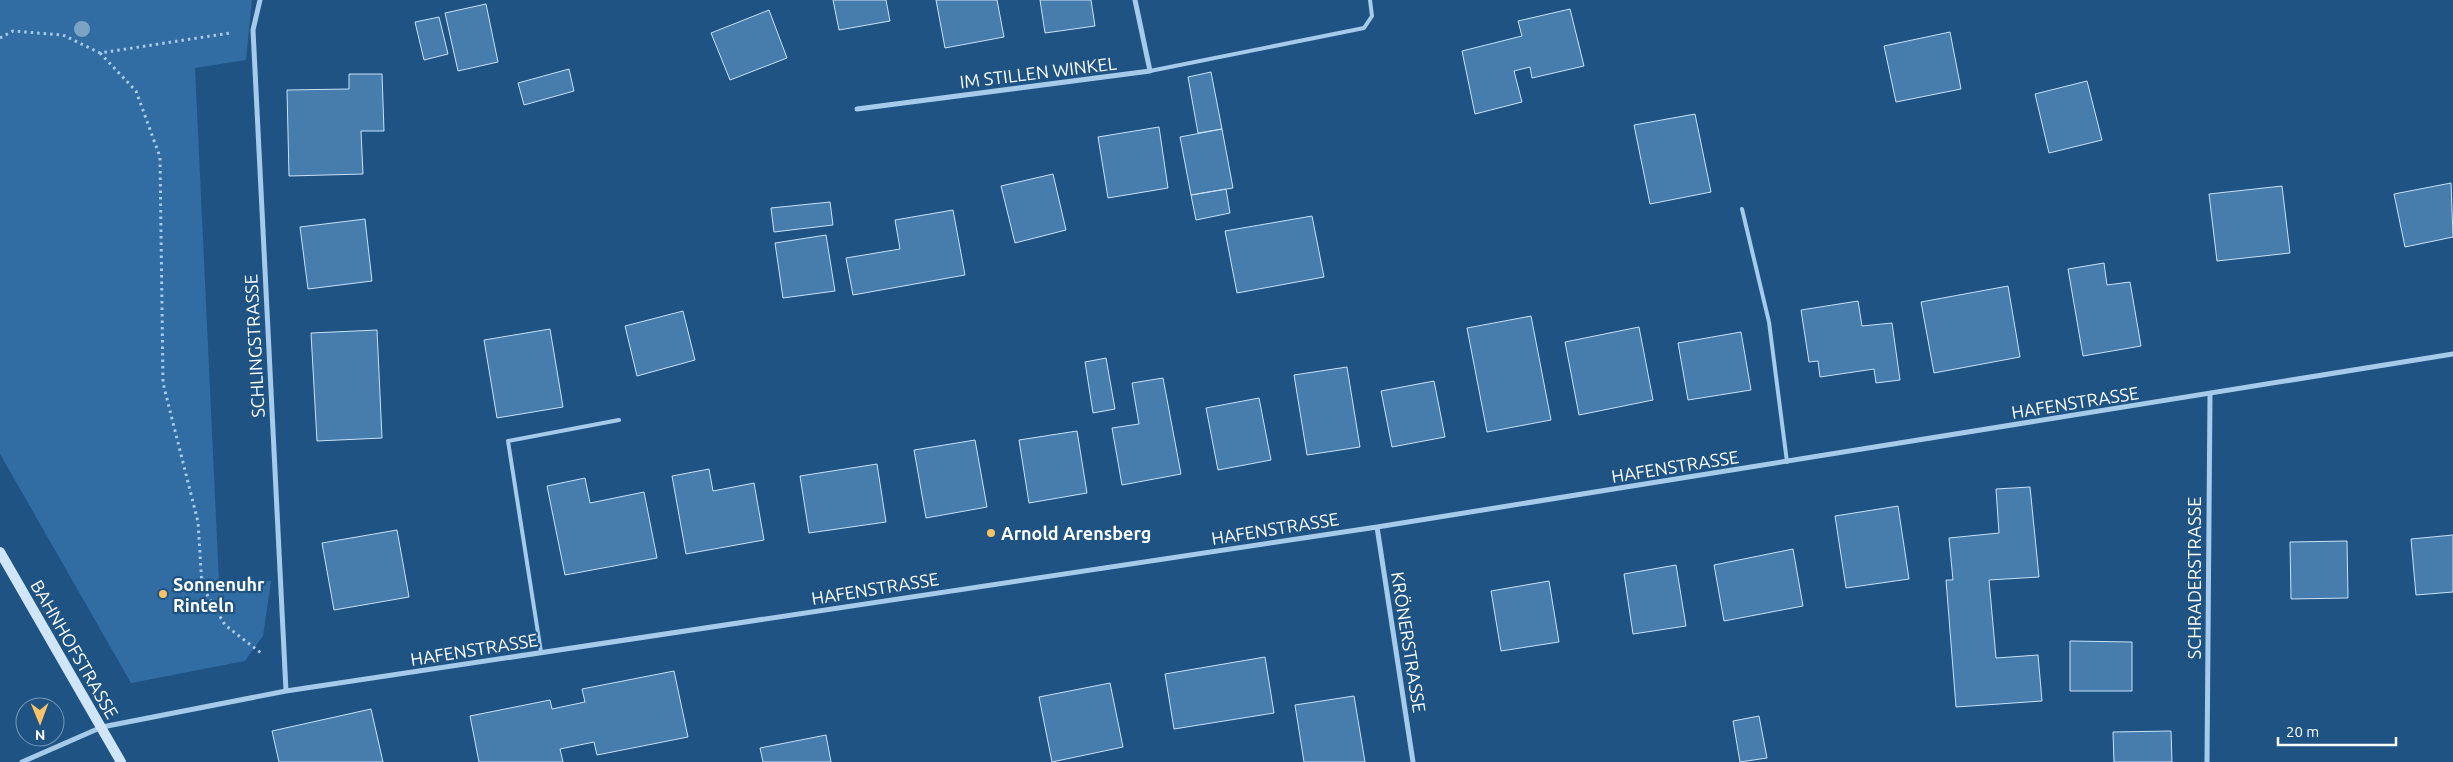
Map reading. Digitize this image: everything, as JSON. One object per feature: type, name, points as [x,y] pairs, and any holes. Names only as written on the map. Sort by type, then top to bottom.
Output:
[{"type":"main road","name":"BAHNHOFSTRASSE","points":[[0,552],[121,762]]},
{"type":"street","name":"SCHLINGSTRASSE","points":[[260,0],[253,30],[283,670],[286,691]]},
{"type":"street","points":[[1135,0],[1150,71]]},
{"type":"street","name":"IM STILLEN WINKEL","points":[[857,109],[1150,71]]},
{"type":"street","name":"HAFENSTRASSE","points":[[22,762],[102,727],[286,691],[1377,527],[2210,395],[2453,354]]},
{"type":"street","name":"SCHRADERSTRASSE","points":[[2207,762],[2210,395]]},
{"type":"street","name":"KRÖNERSTRASSE","points":[[1377,527],[1414,762]]},
{"type":"lane","points":[[1150,71],[1364,28],[1372,16],[1370,0]]},
{"type":"lane","points":[[1742,209],[1768,322],[1787,462]]},
{"type":"lane","points":[[541,652],[508,441],[619,420]]},
{"type":"path","points":[[100,53],[253,30]]},
{"type":"path","points":[[0,38],[13,31],[63,35],[100,53],[136,91],[160,157],[163,383],[198,522],[202,586],[225,624],[283,670]]},
{"type":"shaded area","points":[[0,0],[252,0],[246,60],[195,68],[219,582],[271,581],[263,636],[245,661],[131,683],[0,454]]},
{"type":"building","points":[[833,0],[886,0],[890,21],[839,30]]},
{"type":"building","points":[[936,0],[997,0],[1004,37],[945,48]]},
{"type":"building","points":[[1040,0],[1091,0],[1095,26],[1045,33]]},
{"type":"building","points":[[486,4],[498,62],[458,71],[445,13]]},
{"type":"building","points":[[1570,9],[1584,66],[1532,78],[1530,67],[1514,71],[1522,102],[1475,114],[1462,51],[1522,36],[1518,21]]},
{"type":"building","points":[[769,10],[787,58],[730,80],[711,33]]},
{"type":"building","points":[[439,17],[448,54],[424,60],[415,22]]},
{"type":"building","points":[[1950,32],[1961,89],[1896,102],[1884,46]]},
{"type":"building","points":[[569,69],[574,91],[524,105],[518,83]]},
{"type":"building","points":[[1211,72],[1222,129],[1198,133],[1188,77]]},
{"type":"building","points":[[349,74],[382,74],[384,131],[361,131],[363,174],[289,176],[287,90],[349,89]]},
{"type":"building","points":[[2087,81],[2102,140],[2049,153],[2035,94]]},
{"type":"building","points":[[1695,114],[1711,192],[1650,204],[1634,125]]},
{"type":"building","points":[[1159,127],[1168,188],[1108,198],[1098,137]]},
{"type":"building","points":[[1222,129],[1233,188],[1191,195],[1180,137]]},
{"type":"building","points":[[1053,174],[1066,230],[1015,243],[1001,186]]},
{"type":"building","points":[[2451,183],[2453,237],[2405,247],[2394,194]]},
{"type":"building","points":[[2282,186],[2290,253],[2217,261],[2209,194]]},
{"type":"building","points":[[1226,189],[1230,213],[1196,220],[1191,195]]},
{"type":"building","points":[[830,202],[833,225],[774,232],[771,208]]},
{"type":"building","points":[[953,210],[965,275],[853,295],[846,258],[900,249],[895,220]]},
{"type":"building","points":[[1312,216],[1324,277],[1237,293],[1225,231]]},
{"type":"building","points":[[365,219],[372,281],[308,289],[300,227]]},
{"type":"building","points":[[826,235],[835,291],[783,298],[775,243]]},
{"type":"building","points":[[2104,263],[2107,285],[2130,282],[2141,346],[2083,356],[2068,269]]},
{"type":"building","points":[[2008,286],[2020,357],[1934,373],[1921,302]]},
{"type":"building","points":[[1858,301],[1862,326],[1892,323],[1900,380],[1876,383],[1874,369],[1820,377],[1818,361],[1809,362],[1801,310]]},
{"type":"building","points":[[683,311],[695,360],[637,376],[625,326]]},
{"type":"building","points":[[1531,316],[1551,420],[1487,432],[1467,328]]},
{"type":"building","points":[[1639,327],[1653,400],[1579,415],[1565,342]]},
{"type":"building","points":[[550,329],[563,407],[497,418],[484,340]]},
{"type":"building","points":[[377,330],[382,438],[317,441],[311,333]]},
{"type":"building","points":[[1741,332],[1751,390],[1688,400],[1678,343]]},
{"type":"building","points":[[1106,358],[1115,409],[1093,413],[1085,362]]},
{"type":"building","points":[[1347,367],[1360,447],[1307,455],[1294,375]]},
{"type":"building","points":[[1163,378],[1181,474],[1122,485],[1112,428],[1139,424],[1132,383]]},
{"type":"building","points":[[1434,381],[1445,437],[1392,447],[1381,391]]},
{"type":"building","points":[[1259,398],[1271,460],[1218,470],[1206,408]]},
{"type":"building","points":[[1077,431],[1087,493],[1029,503],[1019,440]]},
{"type":"building","points":[[975,440],[987,507],[926,518],[914,450]]},
{"type":"building","points":[[877,464],[886,522],[809,533],[800,476]]},
{"type":"building","points":[[709,469],[713,491],[754,483],[764,540],[686,554],[672,476]]},
{"type":"building","points":[[585,478],[590,503],[644,492],[657,558],[565,575],[547,486]]},
{"type":"building","points":[[2030,487],[2039,577],[1989,580],[1996,658],[2038,655],[2042,701],[1956,707],[1946,580],[1953,580],[1949,538],[1999,533],[1996,489]]},
{"type":"building","points":[[1898,506],[1909,579],[1846,588],[1835,516]]},
{"type":"building","points":[[397,530],[409,597],[334,610],[322,543]]},
{"type":"building","points":[[2453,535],[2453,592],[2416,595],[2411,539]]},
{"type":"building","points":[[2347,541],[2348,598],[2291,599],[2290,542]]},
{"type":"building","points":[[1793,549],[1803,606],[1724,621],[1714,565]]},
{"type":"building","points":[[1676,565],[1686,626],[1633,634],[1624,574]]},
{"type":"building","points":[[1549,581],[1559,642],[1501,651],[1491,591]]},
{"type":"building","points":[[2070,641],[2132,642],[2132,691],[2070,691]]},
{"type":"building","points":[[1265,657],[1274,713],[1174,729],[1165,674]]},
{"type":"building","points":[[674,671],[688,737],[597,755],[594,742],[560,749],[563,762],[479,762],[470,716],[550,700],[552,709],[585,702],[582,689]]},
{"type":"building","points":[[1110,683],[1123,747],[1052,762],[1039,697]]},
{"type":"building","points":[[1354,696],[1365,762],[1304,762],[1295,705]]},
{"type":"building","points":[[371,709],[383,762],[279,762],[272,731]]},
{"type":"building","points":[[1759,716],[1767,758],[1740,762],[1733,721]]},
{"type":"building","points":[[2171,731],[2172,762],[2114,762],[2113,732]]},
{"type":"building","points":[[826,735],[831,762],[763,762],[760,748]]},
{"type":"place","name":"Arnold Arensberg","points":[[991,533]]},
{"type":"place","name":"Sonnenuhr Rinteln","points":[[163,594]]}]
